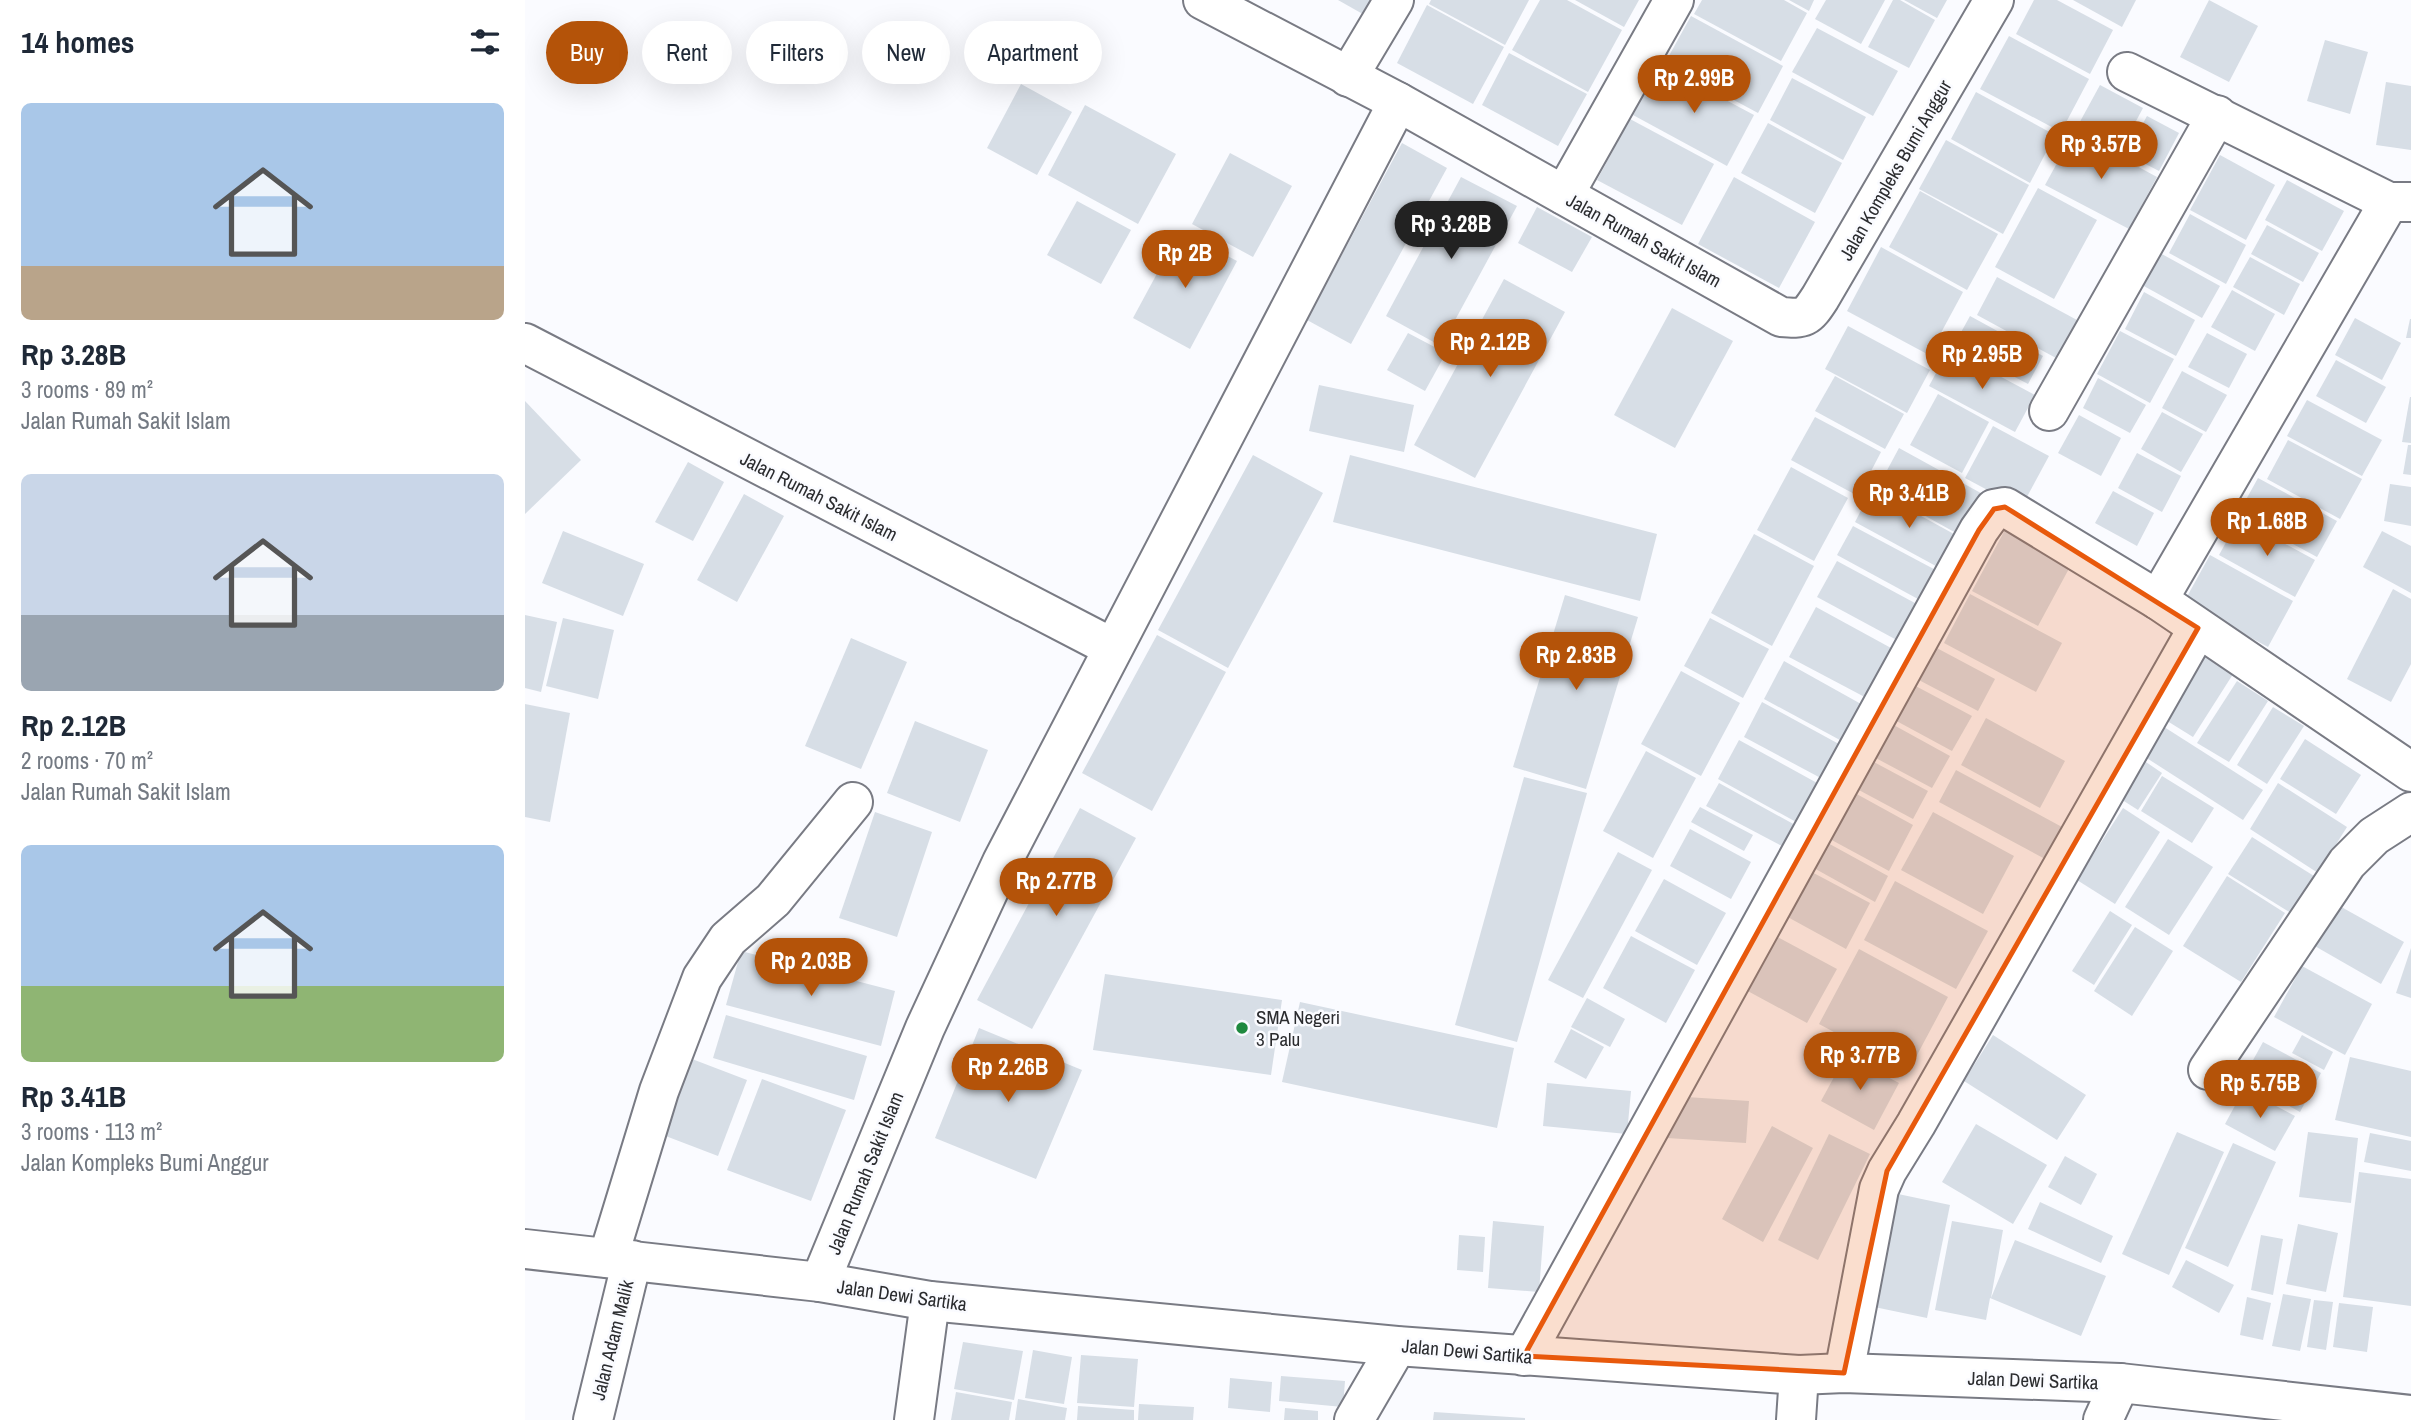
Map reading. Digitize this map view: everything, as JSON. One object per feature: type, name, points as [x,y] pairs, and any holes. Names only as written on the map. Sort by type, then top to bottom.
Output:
[{"type":"street","name":"Jalan Rumah Sakit Islam","points":[[1203,0],[1398,102],[1781,317]]},
{"type":"street","points":[[1348,77],[1394,0]]},
{"type":"street","points":[[1564,195],[1674,0]]},
{"type":"street","name":"Jalan Kompleks Bumi Anggur","points":[[1781,317],[1802,318],[1810,314],[1994,0]]},
{"type":"street","points":[[2127,72],[2400,202],[2158,600]]},
{"type":"street","name":"Jalan Rumah Sakit Islam","points":[[820,1282],[894,1101],[956,958],[1002,862],[1398,102]]},
{"type":"street","points":[[2049,411],[2217,115]]},
{"type":"street","name":"Jalan Rumah Sakit Islam","points":[[525,343],[1113,649]]},
{"type":"street","points":[[1524,1356],[1993,509],[2005,507],[2158,600],[2411,772]]},
{"type":"street","points":[[1845,1373],[1876,1203],[1887,1171],[2198,628]]},
{"type":"street","name":"Jalan Adam Malik","points":[[593,1420],[620,1259],[659,1091],[702,978],[728,939],[773,900],[853,802]]},
{"type":"street","points":[[2208,1070],[2347,863],[2374,836],[2411,812]]},
{"type":"street","name":"Jalan Dewi Sartika","points":[[525,1249],[820,1282],[930,1301],[1397,1346],[1799,1375],[1845,1373],[2120,1383],[2411,1415]]},
{"type":"street","points":[[914,1420],[930,1301]]},
{"type":"street","points":[[1354,1420],[1397,1346]]},
{"type":"street","points":[[1796,1420],[1799,1375]]},
{"type":"street","points":[[2103,1420],[2120,1383]]},
{"type":"highlighted area","points":[[2005,507],[2198,628],[1887,1171],[1844,1373],[1524,1356],[1979,530],[1994,509]]},
{"type":"building","points":[[1338,0],[1377,0],[1368,17]]},
{"type":"building","points":[[1431,0],[1529,0],[1505,45],[1429,4]]},
{"type":"building","points":[[1540,0],[1567,0],[1622,30],[1588,92],[1512,50]]},
{"type":"building","points":[[1575,0],[1639,0],[1624,27]]},
{"type":"building","points":[[1702,0],[1784,0],[1807,13],[1781,61],[1694,14]]},
{"type":"building","points":[[1789,0],[1814,0],[1809,11]]},
{"type":"building","points":[[1826,0],[1885,0],[1861,44],[1815,19]]},
{"type":"building","points":[[1893,0],[1900,0],[1935,20],[1909,68],[1868,47]]},
{"type":"building","points":[[1904,0],[1947,0],[1937,18]]},
{"type":"building","points":[[2034,0],[2057,0],[2113,30],[2090,74],[2016,34]]},
{"type":"building","points":[[2073,0],[2136,0],[2122,27]]},
{"type":"building","points":[[2209,0],[2258,26],[2229,82],[2180,57]]},
{"type":"building","points":[[1427,5],[1504,47],[1473,104],[1397,63]]},
{"type":"building","points":[[1691,16],[1783,66],[1758,113],[1665,63]]},
{"type":"building","points":[[1817,28],[1898,71],[1873,116],[1792,72]]},
{"type":"building","points":[[2009,36],[2089,79],[2061,132],[1980,89]]},
{"type":"building","points":[[2325,40],[2368,52],[2350,114],[2307,101]]},
{"type":"building","points":[[1509,53],[1587,94],[1558,146],[1482,105]]},
{"type":"building","points":[[1660,65],[1754,115],[1727,166],[1633,115]]},
{"type":"building","points":[[1792,78],[1866,117],[1843,160],[1770,120]]},
{"type":"building","points":[[2386,82],[2411,86],[2411,150],[2376,145]]},
{"type":"building","points":[[1021,84],[1072,112],[1037,175],[987,148]]},
{"type":"building","points":[[2100,85],[2143,108],[2119,153],[2076,129]]},
{"type":"building","points":[[1976,92],[2055,135],[2030,183],[1951,139]]},
{"type":"building","points":[[1085,105],[1176,154],[1138,224],[1048,175]]},
{"type":"building","points":[[2147,116],[2179,133],[2159,171],[2126,154]]},
{"type":"building","points":[[1630,119],[1714,164],[1682,225],[1597,180]]},
{"type":"building","points":[[1768,123],[1842,163],[1815,213],[1741,173]]},
{"type":"building","points":[[2074,132],[2157,177],[2129,229],[2045,185]]},
{"type":"building","points":[[1946,140],[2029,185],[2003,234],[1919,189]]},
{"type":"building","points":[[1402,143],[1447,168],[1351,344],[1307,320]]},
{"type":"building","points":[[1230,153],[1292,186],[1253,257],[1192,224]]},
{"type":"building","points":[[2220,155],[2275,185],[2246,240],[2190,210]]},
{"type":"building","points":[[1461,177],[1517,206],[1441,346],[1386,316]]},
{"type":"building","points":[[1734,177],[1815,222],[1779,288],[1698,244]]},
{"type":"building","points":[[2287,180],[2344,211],[2322,251],[2265,220]]},
{"type":"building","points":[[2038,188],[2097,220],[2054,299],[1995,267]]},
{"type":"building","points":[[1920,191],[1998,234],[1967,290],[1889,247]]},
{"type":"building","points":[[1077,201],[1131,230],[1101,284],[1047,255]]},
{"type":"building","points":[[1537,207],[1592,237],[1572,272],[1518,243]]},
{"type":"building","points":[[2190,214],[2246,245],[2226,284],[2169,253]]},
{"type":"building","points":[[2267,225],[2319,253],[2303,282],[2251,254]]},
{"type":"building","points":[[1180,231],[1237,261],[1190,349],[1133,318]]},
{"type":"building","points":[[1881,247],[1963,292],[1929,355],[1847,311]]},
{"type":"building","points":[[2160,253],[2220,286],[2202,318],[2142,285]]},
{"type":"building","points":[[2250,257],[2300,284],[2284,315],[2233,287]]},
{"type":"building","points":[[1997,277],[2077,320],[2056,358],[1977,315]]},
{"type":"building","points":[[1504,279],[1565,312],[1475,478],[1414,445]]},
{"type":"building","points":[[2232,290],[2275,314],[2255,351],[2211,327]]},
{"type":"building","points":[[2144,292],[2195,320],[2176,356],[2125,329]]},
{"type":"building","points":[[1672,308],[1733,341],[1675,448],[1614,415]]},
{"type":"building","points":[[1970,316],[2043,356],[2028,384],[1954,345]]},
{"type":"building","points":[[2355,318],[2401,343],[2382,380],[2335,355]]},
{"type":"building","points":[[2410,319],[2411,338],[2406,338]]},
{"type":"building","points":[[1848,326],[1930,370],[1907,413],[1825,369]]},
{"type":"building","points":[[2120,331],[2174,359],[2150,403],[2097,374]]},
{"type":"building","points":[[1408,333],[1446,353],[1425,391],[1387,370]]},
{"type":"building","points":[[2207,333],[2247,354],[2229,388],[2188,367]]},
{"type":"building","points":[[1949,349],[2035,395],[2015,432],[1929,386]]},
{"type":"building","points":[[2336,360],[2386,387],[2366,423],[2316,396]]},
{"type":"building","points":[[2182,371],[2227,395],[2206,432],[2162,408]]},
{"type":"building","points":[[1835,376],[1904,414],[1885,449],[1815,411]]},
{"type":"building","points":[[2098,378],[2146,405],[2130,433],[2083,408]]},
{"type":"building","points":[[1319,385],[1414,405],[1404,452],[1309,431]]},
{"type":"building","points":[[1938,394],[1989,422],[1962,473],[1910,445]]},
{"type":"building","points":[[2411,397],[2411,443],[2402,442]]},
{"type":"building","points":[[2307,400],[2382,440],[2362,476],[2287,436]]},
{"type":"building","points":[[525,401],[581,460],[525,514]]},
{"type":"building","points":[[2162,412],[2203,434],[2181,472],[2141,449]]},
{"type":"building","points":[[2079,415],[2121,438],[2101,476],[2058,453]]},
{"type":"building","points":[[1815,417],[1881,452],[1858,496],[1791,460]]},
{"type":"building","points":[[1993,426],[2049,456],[2021,508],[1965,478]]},
{"type":"building","points":[[2288,440],[2362,479],[2340,519],[2267,479]]},
{"type":"building","points":[[2408,445],[2411,445],[2411,475],[2403,474]]},
{"type":"building","points":[[1899,448],[1988,497],[1965,538],[1877,489]]},
{"type":"building","points":[[2137,453],[2181,476],[2162,512],[2118,488]]},
{"type":"building","points":[[1253,455],[1323,493],[1228,668],[1158,630]]},
{"type":"building","points":[[1350,455],[1657,534],[1640,601],[1333,522]]},
{"type":"building","points":[[688,462],[724,482],[693,541],[655,522]]},
{"type":"building","points":[[1791,467],[1848,498],[1814,561],[1757,530]]},
{"type":"building","points":[[2258,478],[2337,521],[2317,557],[2238,514]]},
{"type":"building","points":[[2390,484],[2411,487],[2411,526],[2384,521]]},
{"type":"building","points":[[1872,489],[1963,539],[1945,571],[1855,522]]},
{"type":"building","points":[[2113,491],[2154,513],[2137,546],[2095,523]]},
{"type":"building","points":[[744,494],[784,516],[737,602],[697,580]]},
{"type":"building","points":[[2012,517],[2078,552],[2038,626],[1972,591]]},
{"type":"building","points":[[2239,519],[2315,560],[2295,597],[2219,555]]},
{"type":"building","points":[[1853,526],[1945,575],[1929,605],[1837,555]]},
{"type":"building","points":[[563,531],[644,564],[623,616],[542,583]]},
{"type":"building","points":[[2382,531],[2411,546],[2411,593],[2363,567]]},
{"type":"building","points":[[1754,534],[1814,566],[1772,646],[1711,613]]},
{"type":"building","points":[[2210,555],[2293,601],[2268,647],[2184,602]]},
{"type":"building","points":[[1837,561],[1926,609],[1906,645],[1817,597]]},
{"type":"building","points":[[2393,589],[2411,599],[2411,664],[2391,702],[2347,679]]},
{"type":"building","points":[[1970,594],[2062,643],[2036,692],[1944,643]]},
{"type":"building","points":[[1565,595],[1638,617],[1586,789],[1513,767]]},
{"type":"building","points":[[1816,607],[1902,654],[1876,703],[1789,657]]},
{"type":"building","points":[[525,615],[557,622],[541,692],[525,688]]},
{"type":"building","points":[[563,618],[614,630],[598,699],[546,686]]},
{"type":"building","points":[[1710,618],[1769,649],[1743,698],[1684,666]]},
{"type":"building","points":[[1157,635],[1226,672],[1152,811],[1082,773]]},
{"type":"building","points":[[851,638],[907,662],[861,769],[805,746]]},
{"type":"building","points":[[1933,646],[1995,679],[1978,711],[1915,678]]},
{"type":"building","points":[[2206,652],[2235,671],[2193,737],[2164,719]]},
{"type":"building","points":[[1784,661],[1870,709],[1851,746],[1764,699]]},
{"type":"building","points":[[1681,671],[1740,703],[1701,776],[1641,744]]},
{"type":"building","points":[[2237,681],[2268,701],[2229,762],[2197,743]]},
{"type":"building","points":[[1910,683],[1972,716],[1952,751],[1891,718]]},
{"type":"building","points":[[1762,702],[1848,749],[1830,783],[1744,737]]},
{"type":"building","points":[[525,704],[570,713],[550,822],[525,817]]},
{"type":"building","points":[[2273,707],[2304,726],[2267,784],[2237,765]]},
{"type":"building","points":[[1986,718],[2065,761],[2040,808],[1961,765]]},
{"type":"building","points":[[915,721],[988,750],[960,822],[887,793]]},
{"type":"building","points":[[1890,723],[1950,756],[1932,788],[1872,756]]},
{"type":"building","points":[[2161,725],[2263,790],[2243,820],[2142,755]]},
{"type":"building","points":[[2305,739],[2361,775],[2336,814],[2280,779]]},
{"type":"building","points":[[1739,740],[1828,789],[1807,828],[1718,779]]},
{"type":"building","points":[[1646,751],[1696,778],[1653,858],[1603,831]]},
{"type":"building","points":[[2140,758],[2162,773],[2138,810],[2116,796]]},
{"type":"building","points":[[1872,761],[1928,791],[1913,819],[1857,789]]},
{"type":"building","points":[[1956,770],[2062,827],[2045,859],[1939,802]]},
{"type":"building","points":[[2162,776],[2214,808],[2192,843],[2141,811]]},
{"type":"building","points":[[1524,777],[1587,793],[1517,1042],[1455,1025]]},
{"type":"building","points":[[1719,783],[1806,831],[1795,853],[1706,806]]},
{"type":"building","points":[[2278,783],[2347,827],[2318,873],[2250,829]]},
{"type":"building","points":[[1853,792],[1913,825],[1889,871],[1828,838]]},
{"type":"building","points":[[1700,807],[1753,835],[1744,851],[1691,822]]},
{"type":"building","points":[[1080,808],[1136,838],[1032,1029],[977,1000]]},
{"type":"building","points":[[2123,808],[2160,832],[2115,904],[2077,880]]},
{"type":"building","points":[[875,812],[932,832],[897,937],[839,918]]},
{"type":"building","points":[[1933,812],[2014,856],[1983,914],[1901,870]]},
{"type":"building","points":[[1690,829],[1751,862],[1731,899],[1670,866]]},
{"type":"building","points":[[2252,837],[2314,876],[2291,913],[2228,874]]},
{"type":"building","points":[[2168,839],[2213,867],[2169,935],[2125,907]]},
{"type":"building","points":[[1826,842],[1888,876],[1875,902],[1812,867]]},
{"type":"building","points":[[1618,852],[1652,870],[1583,998],[1548,980]]},
{"type":"building","points":[[1808,870],[1870,903],[1846,949],[1784,915]]},
{"type":"building","points":[[2227,876],[2285,913],[2241,982],[2183,946]]},
{"type":"building","points":[[1664,879],[1726,913],[1697,965],[1635,931]]},
{"type":"building","points":[[1895,881],[1988,931],[1956,989],[1864,940]]},
{"type":"building","points":[[2336,904],[2404,942],[2381,984],[2313,945]]},
{"type":"building","points":[[2110,911],[2132,925],[2094,985],[2072,971]]},
{"type":"building","points":[[2135,927],[2173,951],[2132,1016],[2094,991]]},
{"type":"building","points":[[1774,935],[1837,969],[1807,1023],[1744,989]]},
{"type":"building","points":[[1631,936],[1695,970],[1666,1023],[1603,988]]},
{"type":"building","points":[[2411,948],[2411,998],[2396,993]]},
{"type":"building","points":[[1859,949],[1948,997],[1908,1072],[1819,1024]]},
{"type":"building","points":[[741,951],[895,991],[881,1046],[726,1005]]},
{"type":"building","points":[[2302,966],[2372,1004],[2345,1055],[2274,1017]]},
{"type":"building","points":[[1105,974],[1282,1000],[1271,1075],[1093,1050]]},
{"type":"building","points":[[1587,998],[1625,1019],[1610,1047],[1571,1027]]},
{"type":"building","points":[[1300,1002],[1514,1048],[1497,1128],[1282,1082]]},
{"type":"building","points":[[726,1015],[867,1056],[854,1100],[713,1058]]},
{"type":"building","points":[[979,1028],[1082,1070],[1036,1179],[935,1138]]},
{"type":"building","points":[[1571,1029],[1604,1047],[1586,1079],[1554,1062]]},
{"type":"building","points":[[1993,1035],[2086,1095],[2057,1140],[1964,1081]]},
{"type":"building","points":[[2302,1035],[2333,1052],[2324,1070],[2292,1053]]},
{"type":"building","points":[[2263,1042],[2321,1073],[2300,1112],[2242,1080]]},
{"type":"building","points":[[1846,1055],[1899,1083],[1874,1130],[1821,1101]]},
{"type":"building","points":[[2350,1057],[2411,1071],[2411,1137],[2335,1120]]},
{"type":"building","points":[[692,1059],[747,1080],[718,1156],[663,1135]]},
{"type":"building","points":[[762,1079],[846,1110],[811,1201],[727,1170]]},
{"type":"building","points":[[1547,1083],[1631,1091],[1627,1134],[1543,1126]]},
{"type":"building","points":[[2244,1089],[2295,1116],[2275,1151],[2225,1124]]},
{"type":"building","points":[[1670,1096],[1749,1101],[1746,1143],[1667,1138]]},
{"type":"building","points":[[1976,1124],[2047,1165],[2013,1224],[1942,1182]]},
{"type":"building","points":[[1772,1126],[1813,1148],[1763,1242],[1722,1219]]},
{"type":"building","points":[[2177,1132],[2224,1152],[2169,1275],[2122,1254]]},
{"type":"building","points":[[2308,1132],[2358,1138],[2351,1203],[2299,1197]]},
{"type":"building","points":[[2370,1133],[2411,1141],[2411,1171],[2364,1162]]},
{"type":"building","points":[[1829,1134],[1870,1154],[1818,1260],[1778,1240]]},
{"type":"building","points":[[2233,1143],[2276,1162],[2228,1267],[2185,1248]]},
{"type":"building","points":[[2065,1156],[2097,1174],[2081,1205],[2048,1187]]},
{"type":"building","points":[[2359,1172],[2411,1179],[2411,1306],[2343,1297]]},
{"type":"building","points":[[1884,1191],[1950,1205],[1927,1318],[1860,1304]]},
{"type":"building","points":[[2040,1202],[2113,1236],[2101,1263],[2028,1229]]},
{"type":"building","points":[[1493,1221],[1544,1226],[1539,1292],[1488,1288]]},
{"type":"building","points":[[1952,1221],[2003,1230],[1991,1298],[2015,1240],[2106,1276],[2081,1336],[1990,1298],[1986,1320],[1935,1310]]},
{"type":"building","points":[[2298,1224],[2338,1233],[2326,1292],[2286,1284]]},
{"type":"building","points":[[1459,1235],[1485,1237],[1483,1272],[1457,1270]]},
{"type":"building","points":[[2261,1235],[2283,1239],[2273,1295],[2251,1290]]},
{"type":"building","points":[[2186,1260],[2234,1285],[2219,1313],[2172,1287]]},
{"type":"building","points":[[2283,1294],[2311,1299],[2300,1351],[2272,1346]]},
{"type":"building","points":[[2247,1297],[2271,1303],[2263,1340],[2240,1335]]},
{"type":"building","points":[[2314,1300],[2333,1302],[2326,1350],[2307,1347]]},
{"type":"building","points":[[2339,1303],[2373,1307],[2367,1352],[2333,1347]]},
{"type":"building","points":[[963,1342],[1023,1351],[1014,1400],[954,1389]]},
{"type":"building","points":[[1033,1350],[1072,1357],[1064,1404],[1025,1398]]},
{"type":"building","points":[[1081,1355],[1138,1359],[1134,1407],[1077,1403]]},
{"type":"building","points":[[1281,1376],[1345,1381],[1343,1407],[1279,1401]]},
{"type":"building","points":[[1230,1378],[1272,1382],[1270,1412],[1228,1408]]},
{"type":"building","points":[[956,1392],[1012,1402],[1009,1420],[951,1420]]},
{"type":"building","points":[[1018,1399],[1067,1408],[1065,1420],[1015,1420]]},
{"type":"building","points":[[1139,1404],[1194,1407],[1193,1420],[1138,1420]]},
{"type":"building","points":[[1078,1406],[1134,1410],[1134,1420],[1077,1420]]},
{"type":"building","points":[[1285,1408],[1318,1411],[1318,1420],[1284,1420]]},
{"type":"building","points":[[1434,1412],[1525,1418],[1525,1420],[1433,1420]]},
{"type":"place","name":"SMA Negeri 3 Palu","points":[[1242,1028]]}]
